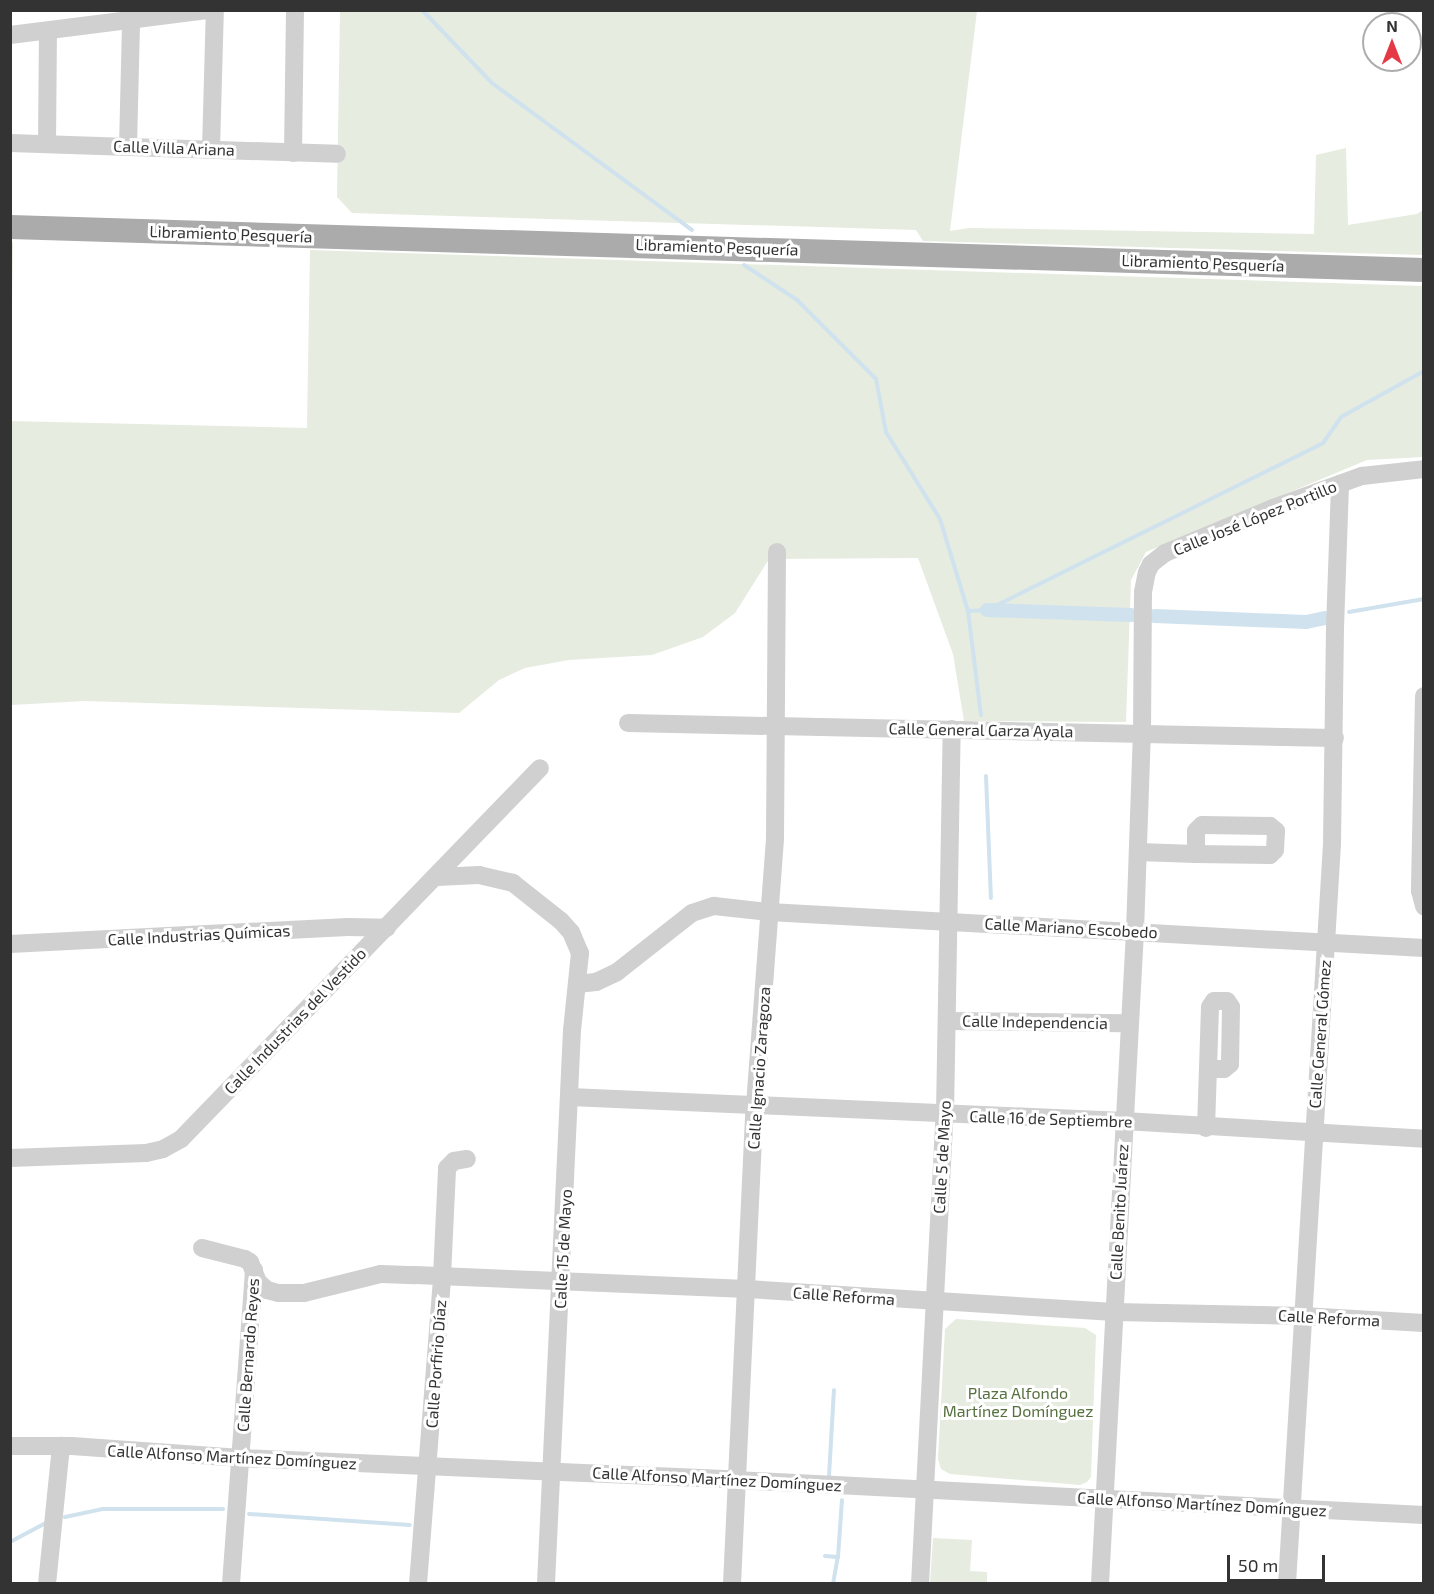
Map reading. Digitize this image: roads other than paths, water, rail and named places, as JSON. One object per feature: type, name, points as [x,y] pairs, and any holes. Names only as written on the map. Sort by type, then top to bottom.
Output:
[{"type":"main road","name":"Libramiento Pesquería","points":[[10,227],[1424,270]]},
{"type":"street","points":[[10,35],[209,10]]},
{"type":"street","points":[[211,149],[215,10]]},
{"type":"street","points":[[293,153],[295,10]]},
{"type":"street","points":[[128,147],[131,21]]},
{"type":"street","points":[[47,144],[48,31]]},
{"type":"street","name":"Calle Villa Ariana","points":[[10,143],[337,154]]},
{"type":"street","name":"Calle José López Portillo","points":[[1142,733],[1143,592],[1151,564],[1165,553],[1193,540],[1340,484],[1385,471],[1424,469]]},
{"type":"street","name":"Calle General Gómez","points":[[1287,1584],[1326,943],[1335,738],[1335,628],[1340,484]]},
{"type":"street","name":"Calle Ignacio Zaragoza","points":[[732,1584],[755,1105],[775,838],[777,552]]},
{"type":"street","points":[[1424,696],[1420,891],[1424,906]]},
{"type":"street","name":"Calle General Garza Ayala","points":[[628,723],[777,728],[952,729],[1335,738]]},
{"type":"street","name":"Calle 5 de Mayo","points":[[920,1584],[945,1114],[952,729]]},
{"type":"street","name":"Calle Benito Juárez","points":[[1100,1584],[1135,931],[1142,733]]},
{"type":"street","name":"Calle Industrias del Vestido","points":[[10,1158],[146,1153],[171,1146],[196,1125],[540,768]]},
{"type":"street","points":[[1138,852],[1196,854]]},
{"type":"street","name":"Calle 15 de Mayo","points":[[437,876],[463,874],[495,877],[513,883],[572,932],[580,953],[572,1030],[562,1282],[550,1471],[546,1584]]},
{"type":"street","name":"Calle Mariano Escobedo","points":[[577,984],[596,982],[617,972],[692,913],[719,906],[769,912],[1424,948]]},
{"type":"street","name":"Calle Industrias Químicas","points":[[10,944],[348,927],[387,928]]},
{"type":"street","name":"Calle Independencia","points":[[948,1021],[1122,1023]]},
{"type":"street","points":[[1206,1128],[1208,1069]]},
{"type":"street","name":"Calle 16 de Septiembre","points":[[570,1097],[1124,1121],[1206,1128],[1424,1138]]},
{"type":"street","name":"Calle Porfirio Díaz","points":[[418,1584],[442,1276],[447,1168],[454,1161],[467,1159]]},
{"type":"street","name":"Calle Bernardo Reyes","points":[[202,1248],[245,1259],[254,1270],[258,1282],[267,1290]]},
{"type":"street","name":"Calle Bernardo Reyes","points":[[231,1584],[254,1270]]},
{"type":"street","name":"Calle Reforma","points":[[267,1290],[304,1293],[381,1274],[747,1289],[934,1303],[1114,1312],[1303,1316],[1424,1323]]},
{"type":"street","name":"Calle Alfonso Martínez Domínguez","points":[[10,1446],[61,1446],[428,1468],[550,1471],[1424,1515]]},
{"type":"street","points":[[47,1584],[61,1446]]},
{"type":"waterway","points":[[422,10],[492,83],[692,230]]},
{"type":"waterway","points":[[744,265],[797,300],[876,379],[886,432],[940,519],[968,611],[987,610],[1323,443],[1341,417],[1424,371]]},
{"type":"waterway","points":[[1349,612],[1424,599]]},
{"type":"waterway","points":[[987,610],[1131,615]]},
{"type":"waterway","points":[[968,611],[981,715]]},
{"type":"waterway","points":[[1155,616],[1306,622],[1325,618]]},
{"type":"waterway","points":[[986,776],[991,898]]},
{"type":"waterway","points":[[829,1476],[834,1390]]},
{"type":"waterway","points":[[833,1584],[838,1557],[842,1500]]},
{"type":"waterway","points":[[65,1517],[102,1509],[223,1509]]},
{"type":"waterway","points":[[249,1514],[410,1525]]},
{"type":"waterway","points":[[10,1542],[45,1523]]},
{"type":"waterway","points":[[825,1556],[838,1557]]},
{"type":"park label","name":"Plaza Alfondo Martínez Domínguez","points":[[1018,1402]]}]
